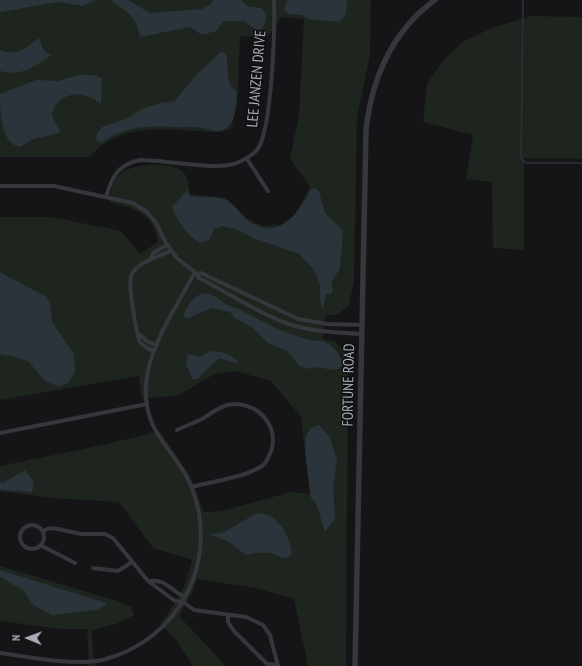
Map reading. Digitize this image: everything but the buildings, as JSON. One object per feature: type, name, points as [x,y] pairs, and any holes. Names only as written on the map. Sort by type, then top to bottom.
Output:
[{"type":"street","name":"LEE JANZEN DRIVE","points":[[247,159],[257,150],[265,135],[268,115],[274,0]]},
{"type":"street","name":"FORTUNE ROAD","points":[[355,666],[366,131],[368,105],[385,59],[401,31],[434,0]]},
{"type":"street","points":[[106,197],[112,179],[119,170],[130,162],[140,160],[156,160],[212,166],[232,164],[247,159],[268,191]]},
{"type":"street","points":[[0,186],[54,186],[133,204],[147,212],[156,222],[171,251],[177,258],[196,273],[199,278],[294,326],[330,332],[362,334]]},
{"type":"street","points":[[151,259],[154,253],[167,245]]},
{"type":"street","points":[[157,344],[144,339],[139,334],[135,326],[130,293],[131,276],[138,267],[151,259],[155,259],[171,251]]},
{"type":"street","points":[[196,273],[201,273],[298,319],[331,324],[362,325]]},
{"type":"street","points":[[0,653],[74,663],[101,661],[127,652],[148,640],[163,627],[184,600],[194,580],[201,544],[199,511],[192,487],[175,458],[156,432],[149,418],[146,386],[148,366],[157,344],[196,273]]},
{"type":"street","points":[[256,308],[260,300]]},
{"type":"street","points":[[330,332],[331,324]]},
{"type":"street","points":[[139,334],[139,340],[143,345],[154,351]]},
{"type":"street","points":[[0,434],[147,404]]},
{"type":"street","points":[[177,430],[201,420],[223,406],[234,404],[246,406],[258,411],[272,427],[274,439],[270,454],[264,465],[251,472],[192,487]]},
{"type":"street","points":[[29,525],[37,526],[42,531],[44,538],[40,545],[33,549],[25,547],[20,540],[23,528],[29,525]]},
{"type":"street","points":[[42,531],[50,528],[81,534],[105,534],[113,538],[148,581],[175,601],[184,600]]},
{"type":"street","points":[[40,545],[75,563]]},
{"type":"street","points":[[93,568],[118,571],[132,562]]},
{"type":"street","points":[[148,581],[158,580],[164,582],[194,610],[246,617],[263,625],[270,635],[278,666],[267,664],[234,631],[228,622],[228,615]]},
{"type":"shaded area","points":[[0,0],[371,0],[370,55],[357,118],[354,280],[349,305],[337,315],[325,315],[323,339],[334,341],[348,356],[346,666],[308,666],[294,599],[256,588],[197,579],[192,593],[179,616],[226,666],[193,666],[177,641],[160,624],[171,609],[184,586],[192,560],[153,548],[119,502],[51,498],[0,491],[0,466],[103,445],[160,431],[190,476],[204,512],[222,511],[291,492],[310,494],[301,417],[271,381],[235,371],[213,375],[179,395],[142,399],[139,376],[0,400],[0,217],[51,217],[121,231],[140,254],[158,242],[156,232],[152,224],[141,213],[109,202],[115,180],[120,174],[134,167],[152,164],[171,166],[179,169],[184,173],[190,194],[226,198],[248,219],[263,226],[280,225],[294,216],[310,187],[290,159],[299,115],[304,19],[281,17],[268,37],[243,36],[240,38],[237,105],[231,129],[222,132],[152,130],[135,132],[118,136],[104,144],[91,156],[85,157],[0,157]]},
{"type":"shaded area","points":[[0,0],[96,0],[83,6],[58,2],[0,12]]},
{"type":"shaded area","points":[[110,0],[128,0],[150,13],[202,9],[211,4],[213,0],[241,0],[247,6],[261,8],[265,13],[266,21],[262,29],[256,30],[244,21],[224,21],[216,31],[202,35],[190,27],[140,37],[136,23],[130,15]]},
{"type":"shaded area","points":[[288,0],[347,0],[346,14],[339,22],[308,19],[302,15],[288,14],[284,9]]},
{"type":"shaded area","points":[[530,16],[582,17],[582,159],[524,158],[524,250],[493,248],[492,182],[466,179],[473,135],[423,122],[427,84],[444,59],[464,41],[490,29]]},
{"type":"shaded area","points":[[39,38],[44,51],[52,55],[34,66],[22,71],[15,73],[0,71],[0,50],[6,52],[16,52],[25,48]]},
{"type":"shaded area","points":[[222,51],[227,56],[227,71],[229,80],[237,92],[233,119],[231,124],[223,130],[217,131],[196,127],[147,127],[119,133],[101,143],[96,140],[97,133],[102,127],[126,119],[142,109],[160,103],[175,101],[196,75]]},
{"type":"shaded area","points":[[79,75],[93,75],[102,78],[101,104],[88,96],[67,96],[60,100],[52,113],[54,121],[60,129],[59,133],[33,139],[20,147],[13,144],[8,139],[2,125],[0,94],[36,80],[58,81]]},
{"type":"shaded area","points":[[315,188],[319,192],[325,213],[343,231],[340,269],[331,282],[333,289],[331,294],[326,294],[323,308],[320,301],[320,285],[314,270],[299,254],[256,239],[236,229],[222,226],[214,229],[209,240],[200,243],[195,240],[183,227],[172,207],[187,190],[190,196],[227,200],[247,220],[258,226],[268,228],[277,227],[293,216],[306,199],[311,189]]},
{"type":"shaded area","points":[[0,269],[1,273],[45,296],[50,303],[52,322],[74,354],[75,372],[69,382],[59,387],[45,381],[29,362],[16,357],[0,354]]},
{"type":"shaded area","points":[[203,293],[212,295],[227,305],[243,311],[283,331],[310,340],[328,343],[339,354],[342,366],[334,370],[316,367],[309,369],[300,366],[287,351],[268,343],[253,328],[235,318],[230,312],[212,308],[188,318],[183,317],[190,303]]},
{"type":"shaded area","points":[[211,351],[231,355],[239,364],[219,358],[197,379],[192,379],[186,363],[188,355],[200,357]]},
{"type":"shaded area","points":[[319,425],[329,436],[337,459],[333,488],[335,518],[325,532],[316,503],[311,498],[305,447],[307,434],[312,428]]},
{"type":"shaded area","points":[[25,470],[34,482],[32,492],[0,490],[0,482],[3,483]]},
{"type":"shaded area","points":[[259,513],[272,517],[282,527],[291,546],[292,553],[289,557],[284,558],[267,553],[246,555],[226,540],[209,535],[222,533]]},
{"type":"shaded area","points":[[0,566],[118,601],[131,607],[134,615],[116,624],[92,630],[93,656],[97,666],[89,666],[87,629],[61,629],[0,621]]},
{"type":"shaded area","points":[[0,570],[106,603],[97,610],[52,615],[33,605],[24,591],[0,577]]},
{"type":"waterway","points":[[523,0],[521,158],[526,163],[582,163]]}]
